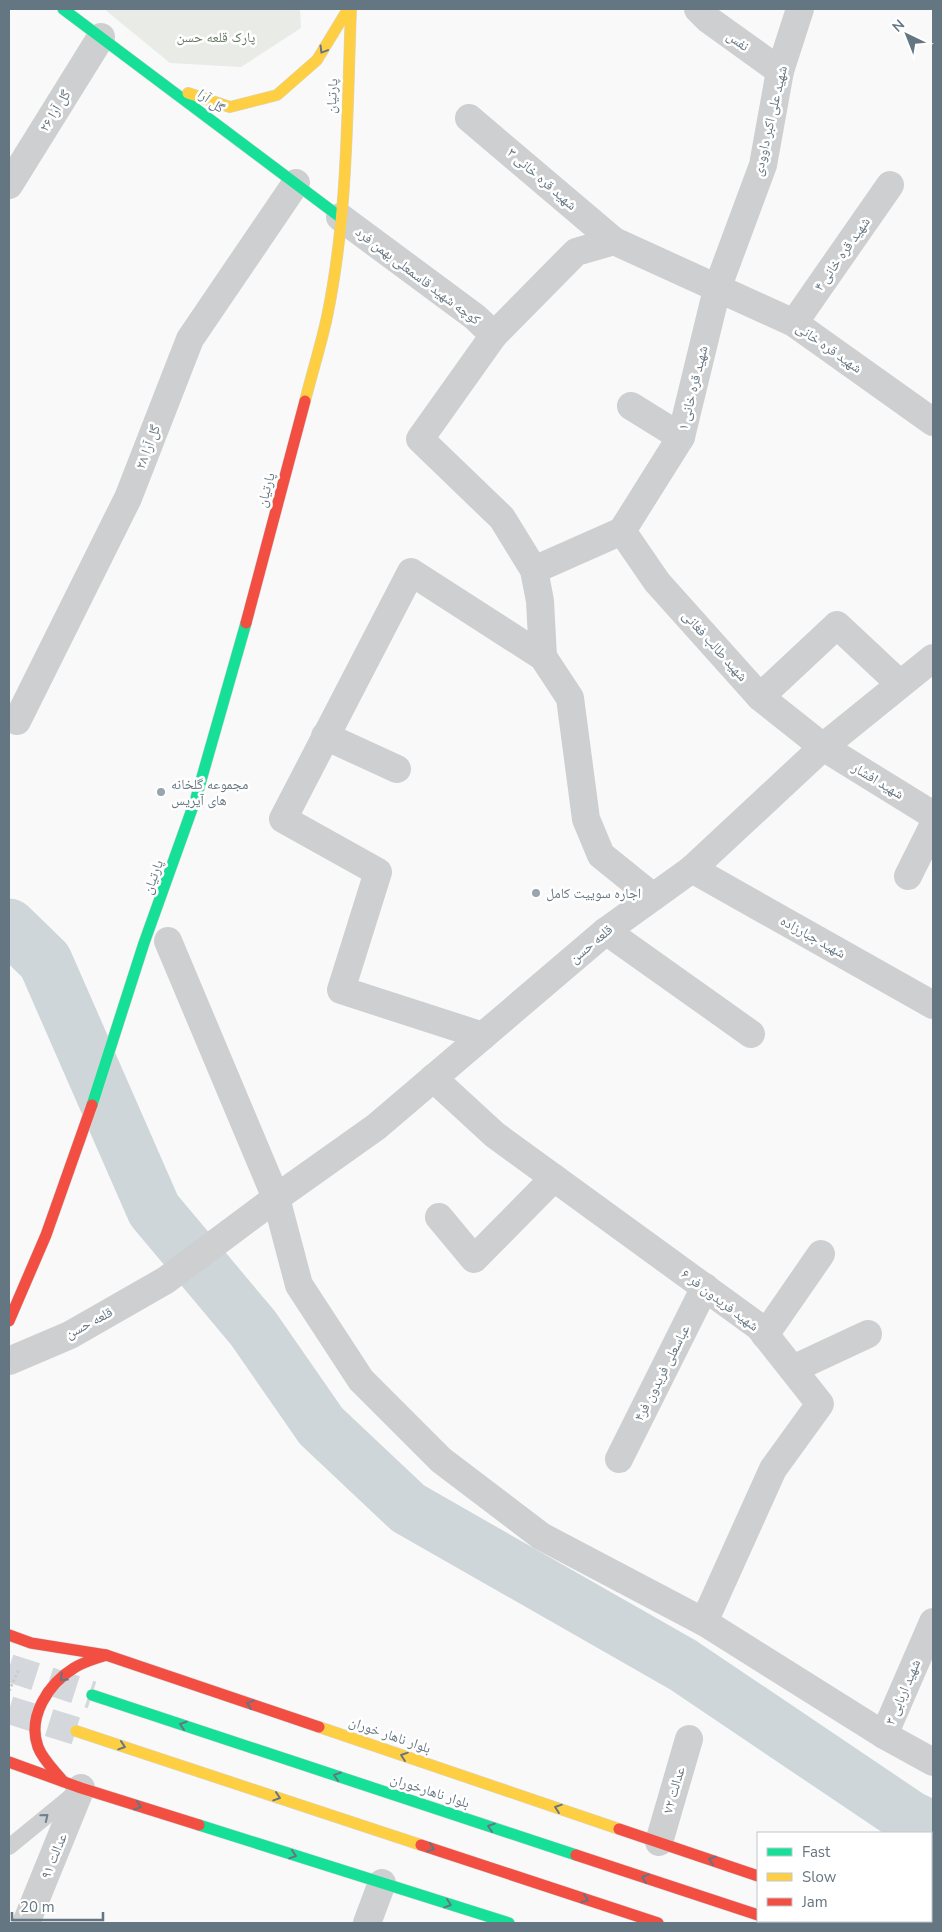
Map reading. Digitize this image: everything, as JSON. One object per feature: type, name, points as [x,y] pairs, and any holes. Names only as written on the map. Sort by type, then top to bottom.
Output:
[{"type":"main road","name":"گل آرا","points":[[63,9],[340,217]]},
{"type":"main road","points":[[168,87],[230,107],[277,95],[317,60],[350,9]]},
{"type":"main road","name":"پارتیان","points":[[12,1307],[82,1138],[137,965],[178,853],[243,640],[327,317],[336,266],[350,9]]},
{"type":"main road","name":"بلوار ناهار خوران","points":[[9,1635],[31,1643],[106,1655],[757,1876]]},
{"type":"main road","points":[[72,1784],[45,1760],[37,1746],[34,1726],[42,1704],[51,1689],[73,1668],[106,1655]]},
{"type":"main road","name":"بلوار ناهارخوران","points":[[92,1695],[757,1915]]},
{"type":"main road","points":[[76,1731],[658,1923]]},
{"type":"main road","points":[[9,1762],[72,1784],[509,1923]]},
{"type":"street","name":"نفس","points":[[698,9],[709,20],[780,71]]},
{"type":"street","name":"شهید علی اکبر داوودی","points":[[717,289],[763,165],[780,71],[800,9]]},
{"type":"street","name":"۲۶ گل آرا","points":[[9,185],[101,37]]},
{"type":"street","name":"شهید قره خانی ۳","points":[[469,118],[614,241],[717,289]]},
{"type":"street","name":"۲۸ گل آرا","points":[[18,721],[128,498],[190,339],[296,183]]},
{"type":"street","name":"۴ شهید قره خانی","points":[[794,323],[890,185]]},
{"type":"street","name":"کوچه شهید قاسمعلی بهمن فرد","points":[[340,217],[475,317],[494,335]]},
{"type":"street","points":[[543,657],[540,601],[534,570],[502,518],[420,439],[494,335],[576,252],[614,241]]},
{"type":"street","name":"شهید قره خانی","points":[[717,289],[794,323],[933,422]]},
{"type":"street","name":"۱ شهید قره خانی","points":[[622,531],[681,437],[717,289]]},
{"type":"street","points":[[631,406],[681,437]]},
{"type":"street","points":[[534,570],[622,531]]},
{"type":"street","name":"شهید طالب فغانی","points":[[622,531],[657,582],[760,697],[823,747]]},
{"type":"street","points":[[483,1036],[342,990],[378,872],[283,819],[411,572],[543,657],[570,698],[586,819],[601,855],[653,897]]},
{"type":"street","points":[[760,697],[838,624],[900,684]]},
{"type":"street","name":"قلعه حسن","points":[[9,1360],[70,1335],[166,1280],[240,1224],[376,1127],[606,931],[692,869],[823,747],[933,658]]},
{"type":"street","points":[[325,736],[397,770]]},
{"type":"street","name":"شهید افشار","points":[[823,747],[933,815]]},
{"type":"street","points":[[908,876],[933,826]]},
{"type":"street","name":"شهید جبارزاده","points":[[692,869],[933,1005]]},
{"type":"street","points":[[606,931],[752,1034]]},
{"type":"street","points":[[168,941],[276,1198],[299,1285],[361,1380],[441,1460],[541,1536],[704,1622],[884,1735],[933,1762]]},
{"type":"street","name":"شهید فریدون فر ۶","points":[[433,1078],[495,1135],[759,1327],[820,1404],[773,1469],[704,1622]]},
{"type":"street","points":[[440,1217],[474,1259],[554,1178]]},
{"type":"street","points":[[765,1335],[821,1254]]},
{"type":"street","name":"عباسعلی فریدون فر۴","points":[[619,1459],[705,1287]]},
{"type":"street","points":[[793,1369],[868,1334]]},
{"type":"street","name":"شهید اربابی ۳","points":[[884,1735],[933,1622]]},
{"type":"street","name":"۷۲ عدالت","points":[[659,1842],[689,1739]]},
{"type":"street","name":"عدالت ۹۱","points":[[26,1923],[72,1784]]},
{"type":"street","points":[[366,1923],[382,1883]]},
{"type":"lane","points":[[9,1846],[72,1784]]},
{"type":"green space","name":"پارک قلعه حسن","points":[[104,9],[300,9],[301,28],[241,67],[170,63]]},
{"type":"waterway","points":[[9,926],[45,961],[154,1210],[253,1328],[321,1426],[408,1508],[683,1665],[910,1818],[933,1829]]},
{"type":"tunnel","points":[[9,1668],[92,1695]]},
{"type":"tunnel","points":[[9,1710],[76,1731]]},
{"type":"traffic: fast","points":[[63,9],[340,217]]},
{"type":"traffic: fast","points":[[92,1105],[144,943],[196,798],[246,623]]},
{"type":"traffic: fast","points":[[92,1695],[576,1855]]},
{"type":"traffic: fast","points":[[199,1825],[509,1923]]},
{"type":"traffic: slow","points":[[188,93],[230,107],[277,95],[317,60],[348,9]]},
{"type":"traffic: slow","points":[[305,401],[327,317],[339,241],[347,125],[351,9]]},
{"type":"traffic: slow","points":[[319,1727],[619,1829]]},
{"type":"traffic: slow","points":[[76,1731],[421,1845]]},
{"type":"traffic: jam","points":[[246,623],[305,401]]},
{"type":"traffic: jam","points":[[9,1321],[46,1235],[92,1105]]},
{"type":"traffic: jam","points":[[9,1635],[31,1643],[106,1655],[319,1727]]},
{"type":"traffic: jam","points":[[63,1781],[46,1761],[38,1747],[35,1736],[35,1724],[38,1713],[48,1692],[65,1675],[81,1664],[106,1655]]},
{"type":"traffic: jam","points":[[9,1762],[81,1788],[199,1825]]},
{"type":"traffic: jam","points":[[619,1829],[757,1876]]},
{"type":"traffic: jam","points":[[421,1845],[658,1923]]},
{"type":"traffic: jam","points":[[576,1855],[757,1915]]},
{"type":"place","name":"مجموعه گلخانه های آیریس","points":[[161,792]]},
{"type":"place","name":"اجاره سوییت کامل","points":[[536,893]]}]
